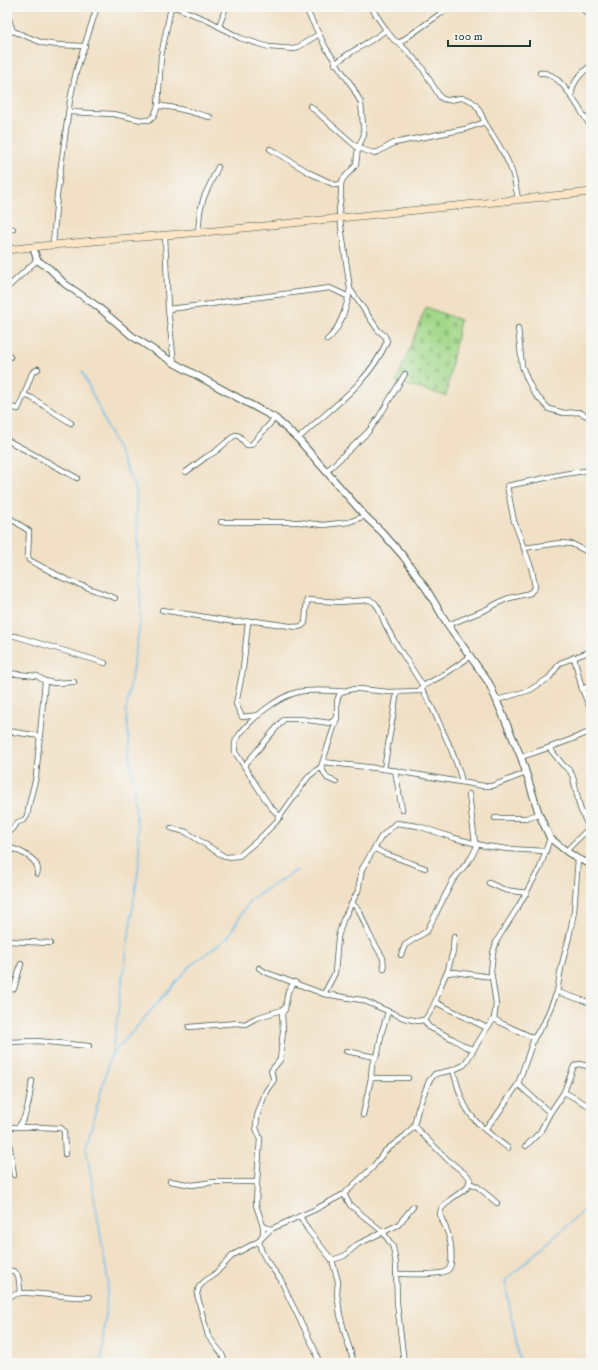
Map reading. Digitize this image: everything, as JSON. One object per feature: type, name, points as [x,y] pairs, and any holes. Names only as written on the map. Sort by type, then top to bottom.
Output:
[{"type":"main road","points":[[7,250],[53,244],[198,232],[591,192]]},
{"type":"street","points":[[53,244],[57,195],[76,72],[97,7]]},
{"type":"street","points":[[69,112],[113,114],[142,120],[149,120],[154,116],[158,106],[161,56],[171,7],[192,14],[240,38],[269,47],[295,49],[319,34]]},
{"type":"street","points":[[218,26],[226,7]]},
{"type":"street","points":[[305,7],[335,64],[352,86],[361,103],[364,135],[358,148],[356,166],[343,179],[341,184],[339,210],[350,289],[349,297],[333,335],[327,340]]},
{"type":"street","points":[[371,7],[394,40],[399,43],[421,66],[443,100],[449,101],[467,98],[478,107],[511,168],[518,199]]},
{"type":"street","points":[[399,43],[450,7]]},
{"type":"street","points":[[580,7],[591,16]]},
{"type":"street","points":[[7,14],[13,31]]},
{"type":"street","points":[[335,64],[346,55],[386,30]]},
{"type":"street","points":[[7,34],[13,31],[43,43],[85,46]]},
{"type":"street","points":[[571,96],[572,88],[576,79],[591,65]]},
{"type":"street","points":[[540,73],[545,72],[555,77],[562,84],[591,128]]},
{"type":"street","points":[[158,106],[186,110],[210,117]]},
{"type":"street","points":[[310,106],[358,148],[373,153],[378,152],[394,143],[465,129],[485,122]]},
{"type":"street","points":[[270,149],[310,173],[334,185],[341,184]]},
{"type":"street","points":[[198,232],[202,204],[218,167]]},
{"type":"street","points":[[7,227],[13,229]]},
{"type":"street","points":[[165,235],[168,309],[174,363]]},
{"type":"street","points":[[33,246],[37,260],[65,284],[97,306],[132,336],[174,363],[275,418],[298,439],[327,471],[365,516],[382,532],[403,556],[427,590],[448,625],[489,683],[521,757],[539,814],[550,838],[566,852],[591,864]]},
{"type":"street","points":[[7,288],[37,260]]},
{"type":"street","points":[[168,309],[330,288],[349,297]]},
{"type":"street","points":[[298,439],[366,377],[387,342],[386,336],[378,330],[350,289]]},
{"type":"street","points":[[518,328],[522,366],[534,393],[549,409],[564,413],[579,412],[591,418]]},
{"type":"street","points":[[7,406],[18,408],[32,372],[38,368]]},
{"type":"street","points":[[327,471],[368,432],[379,417],[405,374]]},
{"type":"street","points":[[24,395],[32,398],[71,423]]},
{"type":"street","points":[[186,472],[199,461],[216,452],[236,435],[239,436],[247,445],[251,444],[275,418]]},
{"type":"street","points":[[7,440],[77,478]]},
{"type":"street","points":[[448,625],[485,610],[506,599],[525,595],[531,592],[535,587],[532,570],[514,521],[507,486],[591,470]]},
{"type":"street","points":[[7,516],[29,531],[29,560],[65,579],[115,598]]},
{"type":"street","points":[[221,522],[291,522],[323,525],[349,522],[365,516]]},
{"type":"street","points":[[524,548],[560,543],[572,544],[591,552]]},
{"type":"street","points":[[162,610],[235,622],[263,622],[297,627],[302,626],[305,623],[307,600],[339,602],[370,600],[379,609],[393,639],[427,696],[459,769],[462,782]]},
{"type":"street","points":[[248,622],[243,669],[236,704],[242,717],[259,715]]},
{"type":"street","points":[[7,636],[15,636],[105,663]]},
{"type":"street","points":[[497,700],[530,690],[549,678],[560,663],[586,653]]},
{"type":"street","points":[[280,817],[269,805],[235,752],[235,742],[244,729],[259,715],[279,700],[298,691],[344,691],[359,689],[397,692],[419,691],[422,687],[445,674],[471,656]]},
{"type":"street","points":[[574,657],[582,688],[591,710]]},
{"type":"street","points":[[7,673],[37,676],[54,683],[74,682]]},
{"type":"street","points":[[7,834],[18,822],[24,820],[27,816],[36,777],[45,680]]},
{"type":"street","points":[[582,688],[591,685]]},
{"type":"street","points":[[171,828],[186,832],[226,857],[238,856],[258,840],[280,817],[309,776],[322,764],[337,718],[337,701],[339,695],[344,691]]},
{"type":"street","points":[[384,769],[397,692]]},
{"type":"street","points":[[244,766],[284,719],[319,720],[330,723],[337,718]]},
{"type":"street","points":[[7,731],[40,736]]},
{"type":"street","points":[[521,757],[575,739],[591,731]]},
{"type":"street","points":[[550,748],[563,766],[570,771],[573,776],[580,808],[588,826],[588,828],[566,852]]},
{"type":"street","points":[[322,764],[395,770],[484,786],[492,786],[526,773]]},
{"type":"street","points":[[322,764],[327,778],[336,782]]},
{"type":"street","points":[[395,770],[402,810]]},
{"type":"street","points":[[401,955],[404,945],[427,931],[453,880],[471,858],[476,844],[469,794]]},
{"type":"street","points":[[495,818],[526,818],[539,814]]},
{"type":"street","points":[[324,994],[335,973],[338,937],[343,920],[358,891],[362,869],[381,837],[396,823],[418,826],[476,844],[508,849],[546,851]]},
{"type":"street","points":[[226,1363],[222,1354],[208,1336],[197,1294],[199,1287],[213,1276],[233,1255],[259,1241],[271,1229],[314,1210],[344,1194],[373,1167],[385,1151],[405,1136],[414,1126],[418,1109],[429,1081],[435,1074],[453,1070],[464,1065],[494,1019],[496,1004],[491,971],[493,953],[497,940],[540,868],[550,838]]},
{"type":"street","points":[[7,847],[21,852],[32,859],[37,865],[37,874]]},
{"type":"street","points":[[374,848],[383,853],[425,868]]},
{"type":"street","points":[[485,1128],[518,1084],[534,1038],[544,1023],[557,992],[574,912],[578,859]]},
{"type":"street","points":[[489,883],[505,890],[527,892]]},
{"type":"street","points":[[352,903],[359,910],[369,934],[383,958],[384,970]]},
{"type":"street","points":[[424,1020],[435,1002],[442,979],[447,973],[453,951],[454,936]]},
{"type":"street","points":[[7,941],[50,943]]},
{"type":"street","points":[[7,990],[14,989],[21,964]]},
{"type":"street","points":[[259,968],[265,972],[324,994],[362,1000],[388,1012],[411,1020],[424,1020],[430,1027],[466,1047],[474,1049]]},
{"type":"street","points":[[447,973],[454,972],[492,977]]},
{"type":"street","points":[[295,982],[288,991],[285,1009],[282,1014],[282,1055],[277,1065],[271,1072],[274,1080],[266,1091],[257,1116],[256,1128],[260,1138],[256,1205],[263,1226],[259,1241],[261,1250],[266,1260],[281,1280],[315,1350],[319,1363]]},
{"type":"street","points":[[557,992],[591,1003]]},
{"type":"street","points":[[435,1002],[487,1028]]},
{"type":"street","points":[[189,1027],[237,1023],[245,1024],[256,1018],[285,1009]]},
{"type":"street","points":[[363,1115],[371,1078],[372,1065],[378,1053],[382,1031],[388,1012]]},
{"type":"street","points":[[494,1019],[534,1038]]},
{"type":"street","points":[[7,1042],[37,1041],[89,1046]]},
{"type":"street","points":[[346,1051],[376,1057]]},
{"type":"street","points":[[526,1146],[540,1132],[550,1113],[564,1092],[574,1066],[580,1064],[591,1067]]},
{"type":"street","points":[[453,1070],[459,1091],[467,1109],[477,1122],[508,1148]]},
{"type":"street","points":[[371,1078],[408,1078]]},
{"type":"street","points":[[19,1126],[23,1122],[32,1081]]},
{"type":"street","points":[[518,1084],[550,1113]]},
{"type":"street","points":[[564,1092],[591,1107]]},
{"type":"street","points":[[14,1175],[7,1128],[19,1126],[61,1128],[64,1131],[65,1154]]},
{"type":"street","points":[[396,1274],[444,1273],[449,1270],[451,1267],[451,1249],[449,1236],[440,1214],[451,1199],[467,1188],[470,1183],[468,1176],[448,1160],[414,1126]]},
{"type":"street","points":[[170,1181],[192,1185],[213,1182],[257,1182]]},
{"type":"street","points":[[470,1183],[478,1187],[497,1203]]},
{"type":"street","points":[[344,1194],[350,1205],[383,1232],[392,1247],[396,1274],[404,1363]]},
{"type":"street","points":[[332,1260],[344,1256],[358,1244],[398,1224],[413,1208]]},
{"type":"street","points":[[300,1216],[308,1230],[332,1260],[337,1276],[337,1294],[340,1315],[354,1363]]},
{"type":"street","points":[[263,1226],[271,1229]]},
{"type":"street","points":[[7,1270],[13,1270],[17,1273],[20,1293]]},
{"type":"street","points":[[7,1297],[20,1293],[89,1297]]},
{"type":"green space","points":[[426,307],[460,320],[446,396],[396,382]]},
{"type":"waterway","points":[[82,371],[136,490],[141,617],[126,710],[140,857],[113,1047],[86,1147],[108,1281],[101,1363]]},
{"type":"waterway","points":[[111,1056],[190,966],[227,938],[250,900],[297,870]]},
{"type":"waterway","points":[[520,1363],[505,1281],[591,1204]]}]
